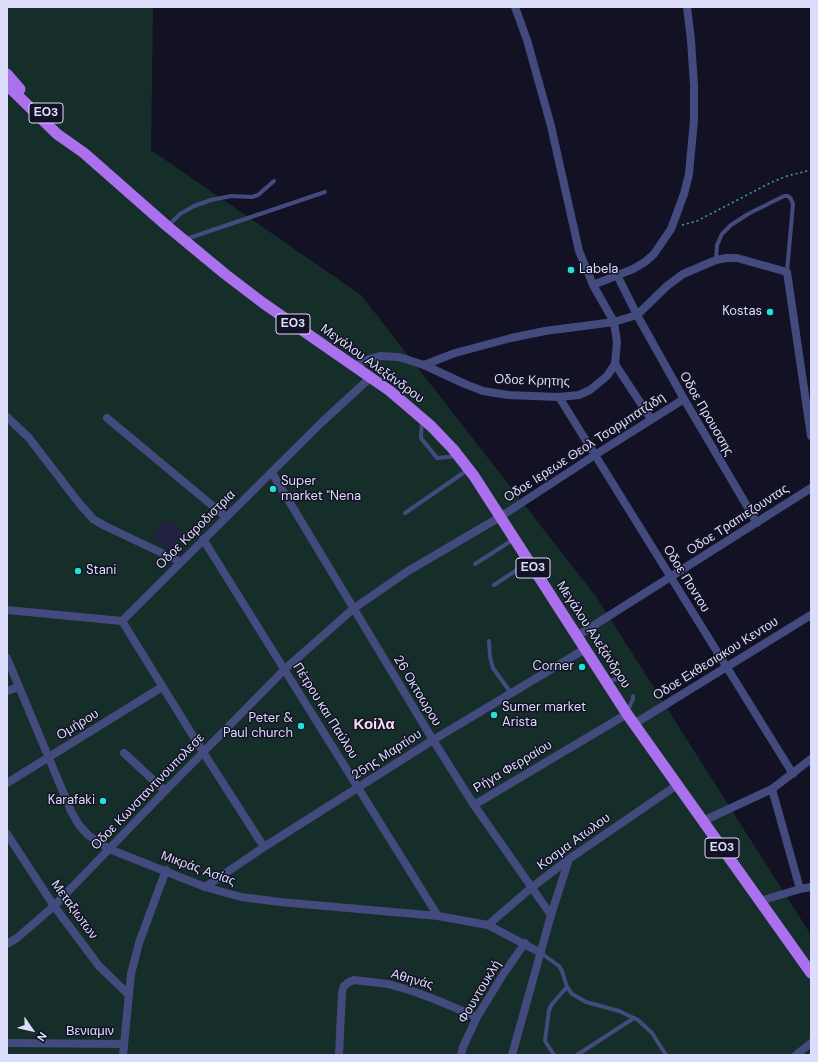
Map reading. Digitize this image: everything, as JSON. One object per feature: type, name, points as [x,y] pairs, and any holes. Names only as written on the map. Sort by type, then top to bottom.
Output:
[{"type":"main road","name":"ΕΟ3","points":[[7,74],[84,153]]},
{"type":"main road","name":"ΕΟ3","points":[[7,85],[57,134],[84,153],[168,226]]},
{"type":"main road","name":"Μεγάλου Αλεξάνδρου","points":[[168,226],[183,240],[263,303],[371,377],[413,409],[458,456],[469,469],[627,714],[811,973]]},
{"type":"street","points":[[516,7],[528,40],[551,126],[579,251],[593,285],[614,322],[617,342],[615,364],[651,419]]},
{"type":"street","points":[[593,285],[633,269],[645,262],[661,245],[671,229],[684,194],[689,174],[693,146],[694,86],[687,7]]},
{"type":"street","points":[[424,364],[455,353],[511,338],[545,331],[614,322],[637,315],[667,286],[683,274],[716,260],[736,258],[787,272],[811,436]]},
{"type":"street","name":"Oδοε Προυσσης","points":[[617,275],[637,315],[684,399],[757,523]]},
{"type":"street","name":"Oδοε Κρητης","points":[[354,366],[380,356],[399,357],[424,364],[464,384],[483,391],[559,397],[578,395],[590,390],[607,376],[615,364]]},
{"type":"street","name":"Oδοε Καροδιστρια","points":[[122,621],[203,539],[272,473],[320,423],[371,377]]},
{"type":"street","name":"Oδοε Ποντου","points":[[559,397],[793,774]]},
{"type":"street","name":"Oδοε Ιερεωε Θεολ Τσορμπατζιδη","points":[[500,517],[684,399]]},
{"type":"street","points":[[7,417],[29,438],[93,519],[181,562]]},
{"type":"street","points":[[107,418],[226,517]]},
{"type":"street","name":"26 Οκτοωρου","points":[[272,473],[433,740],[474,805],[551,916]]},
{"type":"street","name":"Oδοε Τραπιεζουντας","points":[[577,636],[811,488]]},
{"type":"street","name":"Oδοε Κωνσταντινουπολεσε","points":[[7,944],[17,938],[54,906],[165,790],[285,669],[353,608],[408,571],[500,517]]},
{"type":"street","name":"Πέτρου και Παύλου","points":[[203,539],[438,916]]},
{"type":"street","points":[[7,610],[122,621],[162,688],[264,846]]},
{"type":"street","name":"Oδοε Εκθεσιακου Κεντου","points":[[634,724],[811,615]]},
{"type":"street","name":"25ης Μαρτίου","points":[[205,887],[264,846],[359,788],[433,740],[585,649]]},
{"type":"street","name":"Μικράς Ασίας","points":[[7,658],[71,811],[88,835],[109,849],[166,870],[205,887],[241,897],[280,902],[438,916],[488,924],[541,952]]},
{"type":"street","points":[[7,691],[19,687]]},
{"type":"street","name":"Ομήρου","points":[[7,783],[162,688]]},
{"type":"street","name":"Ρήγα Φερραίου","points":[[474,805],[627,714]]},
{"type":"street","points":[[124,753],[165,790]]},
{"type":"street","points":[[703,821],[772,789],[811,759]]},
{"type":"street","name":"Κοσμα Ατωλου","points":[[488,924],[569,859],[677,785]]},
{"type":"street","points":[[772,789],[800,889]]},
{"type":"street","name":"Μεταξιωτων","points":[[7,834],[54,906],[99,966],[129,995]]},
{"type":"street","points":[[512,1055],[551,916],[569,859]]},
{"type":"street","points":[[123,1055],[131,974],[139,943],[166,870]]},
{"type":"street","points":[[760,901],[811,887]]},
{"type":"street","name":"Φουντουκλή","points":[[460,1055],[477,1017],[504,973],[525,943]]},
{"type":"street","name":"Αθηνάς","points":[[339,1055],[342,992],[344,986],[354,980],[388,984],[434,998],[477,1017]]},
{"type":"street","points":[[796,1055],[811,1043]]},
{"type":"street","name":"Βενιαμιν","points":[[7,1044],[124,1044]]},
{"type":"lane","points":[[168,226],[180,214],[194,206],[211,200],[231,196],[252,197],[258,195],[274,181]]},
{"type":"lane","points":[[183,240],[325,192]]},
{"type":"lane","points":[[716,260],[717,245],[722,234],[731,225],[748,214],[784,196],[788,196],[793,204],[787,272]]},
{"type":"lane","points":[[422,418],[421,438],[437,458],[458,456]]},
{"type":"lane","points":[[405,513],[469,469]]},
{"type":"lane","points":[[475,564],[514,538]]},
{"type":"lane","points":[[494,585],[529,562]]},
{"type":"lane","points":[[489,641],[490,657],[494,668],[512,693]]},
{"type":"lane","points":[[606,681],[618,679],[623,682]]},
{"type":"lane","points":[[627,714],[634,699],[633,696]]},
{"type":"lane","points":[[541,952],[559,966],[567,987],[572,994],[586,1002],[619,1011],[634,1018],[652,1033],[666,1055]]},
{"type":"lane","points":[[554,1055],[545,1041],[549,1010],[552,1004],[567,987]]},
{"type":"lane","points":[[577,1055],[634,1018]]},
{"type":"path","points":[[671,229],[697,221],[770,183],[787,176],[811,170]]},
{"type":"green space","points":[[7,7],[153,7],[151,150],[361,295],[597,598],[811,935],[811,1055],[7,1055]]},
{"type":"building","points":[[166,520],[169,523],[171,520],[182,530],[180,532],[183,534],[170,550],[153,536]]},
{"type":"place","name":"Labela","points":[[571,270]]},
{"type":"place","name":"Kostas","points":[[770,312]]},
{"type":"place","name":"Super market \"Nena","points":[[273,489]]},
{"type":"place","name":"Stani","points":[[78,571]]},
{"type":"place","name":"Corner","points":[[582,667]]},
{"type":"place","name":"Sumer market Arista","points":[[494,715]]},
{"type":"place","name":"Peter & Paul church","points":[[301,726]]},
{"type":"place","name":"Karafaki","points":[[103,801]]},
{"type":"district","name":"Κοίλα","points":[[374,725]]}]
